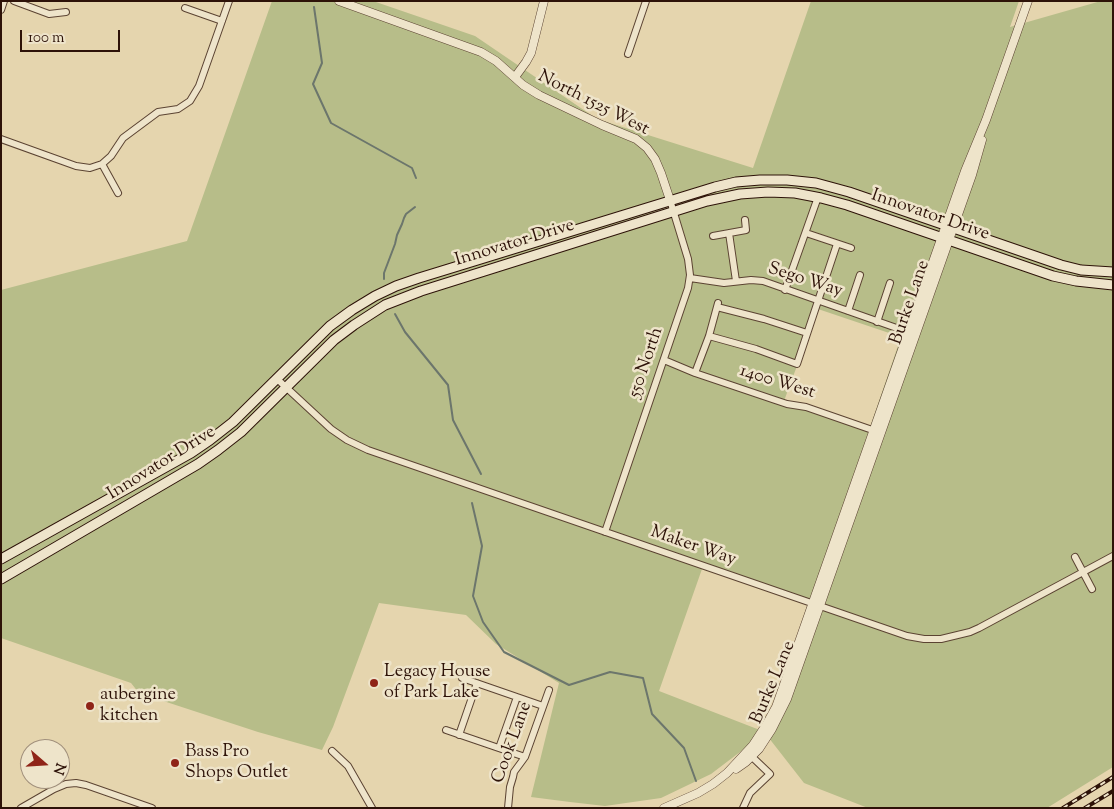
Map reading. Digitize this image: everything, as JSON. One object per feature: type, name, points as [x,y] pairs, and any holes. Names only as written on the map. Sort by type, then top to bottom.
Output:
[{"type":"main road","name":"Innovator Drive","points":[[1,560],[200,447],[233,422],[320,335],[340,318],[385,291],[419,278],[715,187],[736,182],[760,180],[816,183],[838,188],[1071,268],[1113,272]]},
{"type":"main road","name":"Innovator Drive","points":[[1,579],[208,458],[241,432],[324,349],[369,314],[397,300],[431,288],[718,198],[754,193],[782,192],[818,197],[847,205],[1053,276],[1091,284],[1113,285]]},
{"type":"street","points":[[1,10],[4,1]]},
{"type":"street","points":[[14,1],[49,14],[66,12]]},
{"type":"street","points":[[1,139],[76,166],[90,168],[102,164],[111,156],[123,138],[130,132],[158,112],[178,109],[190,101],[199,86],[229,1]]},
{"type":"street","name":"North 1525 West","points":[[339,1],[474,49],[496,61],[527,88],[539,95],[599,124],[631,136],[651,153],[658,166],[670,200]]},
{"type":"street","points":[[515,77],[531,53],[544,1]]},
{"type":"street","points":[[628,54],[646,1]]},
{"type":"street","name":"Burke Lane","points":[[664,808],[714,784],[749,755],[776,707],[816,605],[949,227],[976,162],[986,120],[1028,1]]},
{"type":"street","points":[[185,8],[222,21]]},
{"type":"street","points":[[102,164],[118,194]]},
{"type":"street","points":[[785,290],[818,197]]},
{"type":"street","name":"550 North","points":[[604,532],[664,360],[690,278],[688,259],[670,200]]},
{"type":"street","points":[[713,236],[746,230],[745,220]]},
{"type":"street","points":[[806,233],[850,248]]},
{"type":"street","points":[[729,234],[736,281]]},
{"type":"street","name":"Burke Lane","points":[[877,432],[908,332],[945,239]]},
{"type":"street","points":[[709,336],[756,349],[797,364],[837,244]]},
{"type":"street","points":[[848,311],[860,275]]},
{"type":"street","name":"Sego Way","points":[[690,278],[724,282],[751,280],[762,282],[908,332]]},
{"type":"street","points":[[877,322],[890,284]]},
{"type":"street","points":[[695,373],[709,336],[717,305],[807,334]]},
{"type":"street","name":"1400 West","points":[[664,360],[695,373],[781,402],[806,407],[877,432]]},
{"type":"street","name":"Maker Way","points":[[276,378],[331,429],[357,446],[907,636],[924,639],[960,636],[979,628],[1113,556]]},
{"type":"street","points":[[1075,557],[1092,589]]},
{"type":"street","points":[[462,678],[543,706]]},
{"type":"street","points":[[459,735],[477,683]]},
{"type":"street","name":"Cook Lane","points":[[508,808],[513,777],[525,757],[549,690]]},
{"type":"street","points":[[499,748],[517,697]]},
{"type":"street","points":[[446,730],[525,757]]},
{"type":"street","points":[[332,751],[348,766],[372,808]]},
{"type":"street","points":[[743,808],[750,793],[770,774],[749,755]]},
{"type":"street","points":[[21,808],[54,789],[66,784],[76,783],[152,808]]},
{"type":"green space","points":[[272,1],[373,1],[475,36],[597,119],[753,168],[811,1],[1019,1],[1010,27],[1101,1],[1113,1],[1113,767],[1047,808],[868,808],[804,783],[765,733],[711,774],[661,798],[605,806],[570,802],[531,797],[559,683],[496,644],[466,615],[379,603],[333,727],[322,750],[258,732],[139,693],[131,683],[1,638],[1,290],[187,241]],"holes":[[[818,309],[901,337],[869,430],[784,401]],[[702,569],[808,603],[765,732],[659,691]]]},
{"type":"waterway","points":[[314,7],[322,63],[313,84],[331,123],[412,168],[416,178]]},
{"type":"waterway","points":[[384,279],[384,273],[404,218],[415,207]]},
{"type":"waterway","points":[[395,314],[405,332],[448,385],[453,420],[481,474]]},
{"type":"waterway","points":[[472,503],[482,546],[473,596],[483,622],[504,652],[569,685],[610,672],[643,678],[652,714],[684,748],[696,781]]},
{"type":"railway","points":[[1063,808],[1113,777]]},
{"type":"railway","points":[[1085,808],[1113,791]]},
{"type":"place","name":"Legacy House of Park Lake","points":[[374,683]]},
{"type":"place","name":"aubergine kitchen","points":[[90,706]]},
{"type":"place","name":"Bass Pro Shops Outlet","points":[[175,763]]}]
